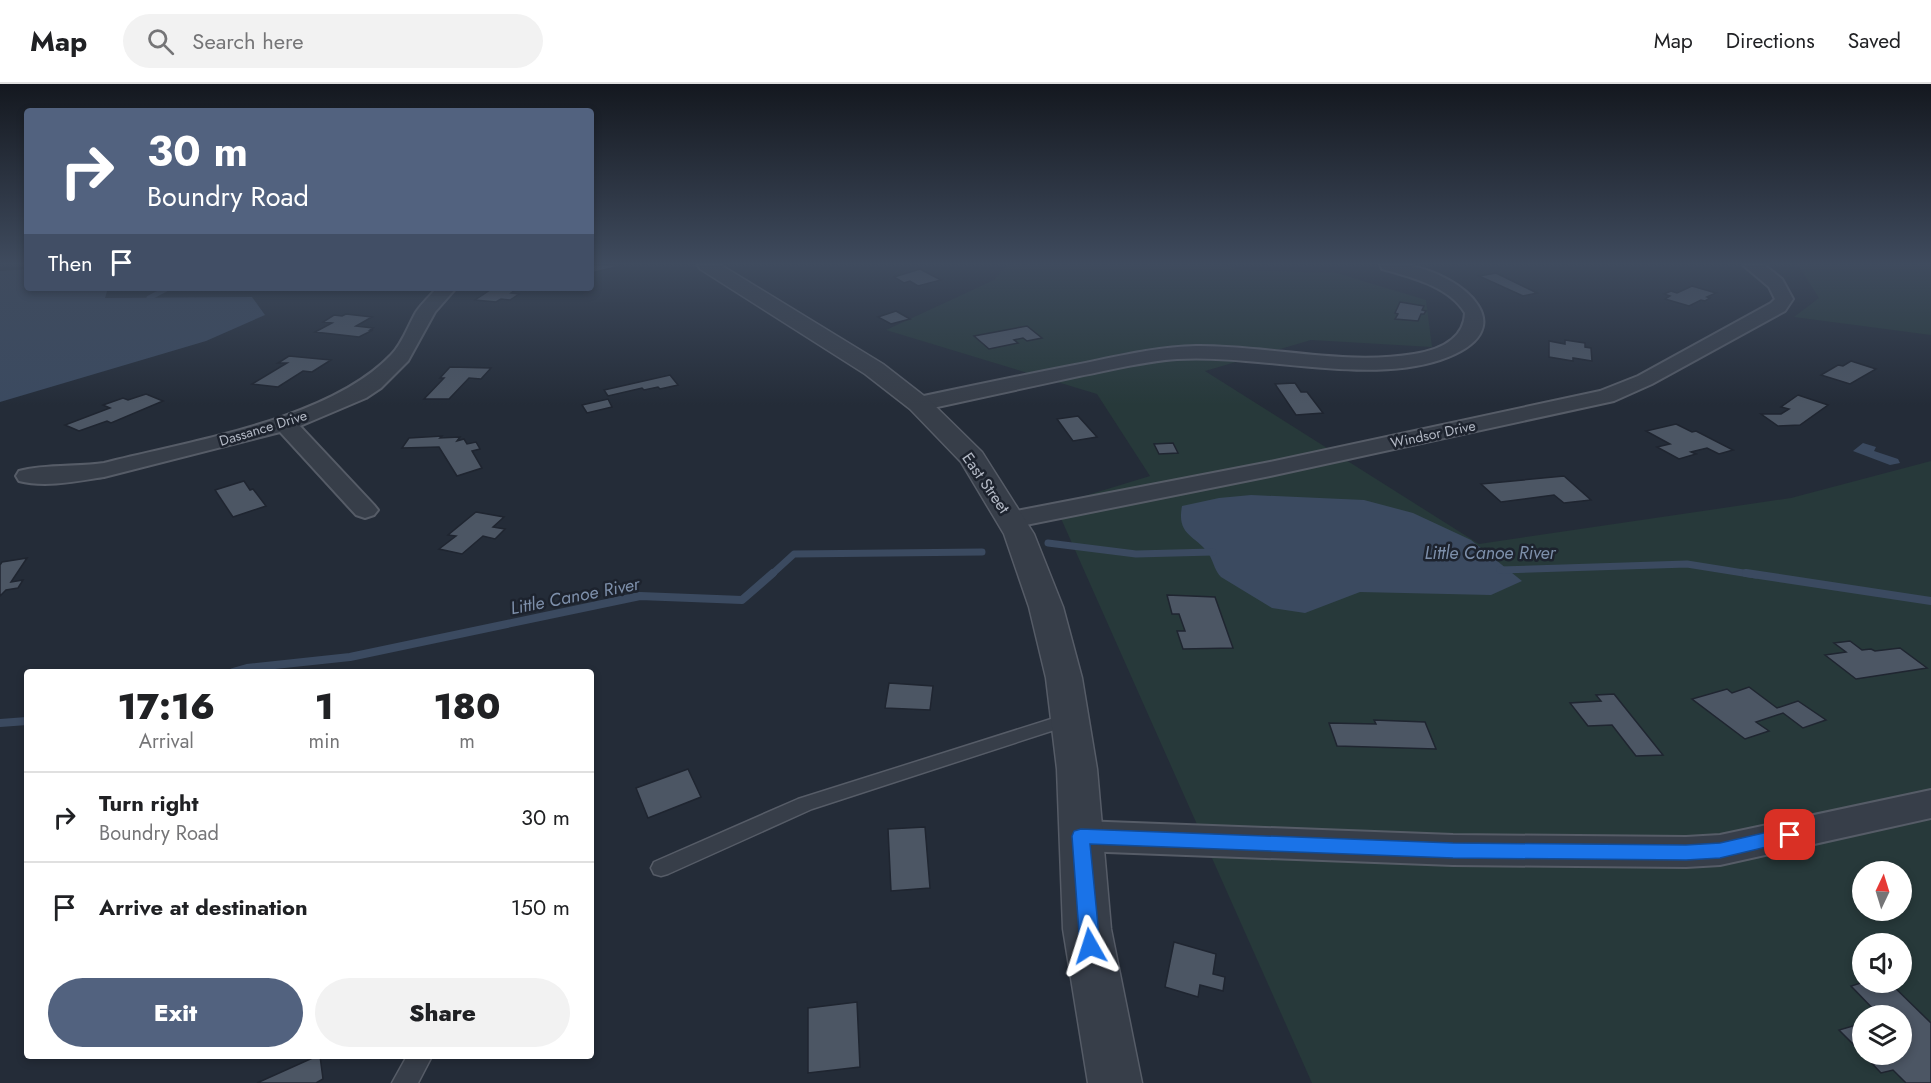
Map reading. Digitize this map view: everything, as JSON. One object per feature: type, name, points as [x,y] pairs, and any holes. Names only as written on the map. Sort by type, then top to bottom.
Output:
[{"type":"street","name":"Dassance Drive","points":[[28,476],[95,472],[285,424],[340,402],[373,383],[401,357],[426,312]]},
{"type":"street","name":"East Street","points":[[782,312],[874,369],[920,404],[953,441],[972,458],[1011,519],[1046,607],[1064,678],[1078,787],[1087,929],[1115,1083]]},
{"type":"street","points":[[920,404],[1157,355],[1193,353],[1364,363],[1417,360],[1432,356],[1467,338],[1475,322],[1474,312]]},
{"type":"street","name":"Windsor Drive","points":[[1011,519],[1270,469],[1606,396],[1645,380],[1770,312]]},
{"type":"street","points":[[285,424],[365,510]]},
{"type":"street","points":[[1081,836],[1453,850],[1686,852],[1720,850],[1931,804]]},
{"type":"lane","points":[[661,868],[805,804],[1070,719]]},
{"type":"lane","points":[[404,1083],[418,1059]]},
{"type":"shaded area","points":[[926,312],[1427,312],[1432,347],[1311,340],[1205,371],[1479,544],[1791,498],[1931,461],[1931,1083],[1312,1083],[1055,505],[1150,476],[1097,394],[886,330]]},
{"type":"shaded area","points":[[1801,312],[1931,312],[1931,335],[1794,317]]},
{"type":"water","points":[[0,312],[263,312],[265,315],[206,341],[0,402]]},
{"type":"water","points":[[1863,443],[1876,447],[1874,451],[1898,459],[1900,463],[1890,465],[1853,451]]},
{"type":"water","points":[[1251,495],[1364,500],[1413,513],[1471,540],[1522,581],[1491,595],[1360,592],[1305,613],[1272,608],[1221,577],[1205,549],[1189,535],[1182,524],[1182,506],[1219,498]]},
{"type":"building","points":[[897,312],[910,319],[891,324],[878,317]]},
{"type":"building","points":[[1426,312],[1421,314],[1418,321],[1395,319],[1398,314],[1395,313]]},
{"type":"building","points":[[334,315],[372,317],[356,326],[373,328],[370,330],[373,330],[359,337],[315,332],[332,323],[323,322]]},
{"type":"building","points":[[1027,326],[1042,338],[1027,341],[1023,338],[1014,340],[1018,343],[989,349],[974,336]]},
{"type":"building","points":[[1565,340],[1585,343],[1585,347],[1591,348],[1592,361],[1549,357],[1549,341],[1565,344]]},
{"type":"building","points":[[289,356],[331,360],[312,372],[303,371],[278,387],[252,384],[287,363],[278,363]]},
{"type":"building","points":[[1851,361],[1876,369],[1850,384],[1821,375],[1838,365],[1843,366]]},
{"type":"building","points":[[450,367],[491,368],[481,379],[469,378],[449,399],[424,399],[444,378],[440,378]]},
{"type":"building","points":[[670,375],[678,385],[660,389],[658,387],[644,390],[642,388],[608,396],[604,390]]},
{"type":"building","points":[[1295,383],[1301,392],[1307,392],[1323,413],[1296,415],[1275,384]]},
{"type":"building","points":[[146,394],[163,401],[111,423],[107,421],[79,431],[65,425],[110,408],[103,405],[123,398],[128,400]]},
{"type":"building","points":[[1798,395],[1828,405],[1800,425],[1778,426],[1761,414],[1781,414],[1789,409],[1781,407]]},
{"type":"building","points":[[608,399],[612,407],[587,413],[582,405]]},
{"type":"building","points":[[1078,416],[1097,437],[1073,441],[1057,419]]},
{"type":"building","points":[[1676,424],[1692,432],[1696,431],[1733,450],[1719,454],[1707,448],[1691,452],[1696,454],[1679,459],[1657,447],[1670,444],[1646,431]]},
{"type":"building","points":[[442,436],[440,438],[460,437],[457,441],[464,439],[467,444],[476,442],[480,449],[472,451],[482,468],[457,476],[439,447],[402,448],[409,438]]},
{"type":"building","points":[[1173,443],[1178,453],[1159,454],[1154,444]]},
{"type":"building","points":[[1564,476],[1591,500],[1564,503],[1554,495],[1501,502],[1481,484]]},
{"type":"building","points":[[244,481],[266,506],[233,517],[215,490]]},
{"type":"building","points":[[476,512],[504,517],[493,527],[505,529],[495,539],[483,536],[462,554],[439,549],[456,536],[448,535]]},
{"type":"building","points":[[27,558],[11,582],[23,580],[18,588],[6,590],[0,596],[0,565],[2,562]]},
{"type":"building","points":[[1167,595],[1215,597],[1233,648],[1183,649],[1177,631],[1185,631],[1179,614],[1172,614]]},
{"type":"building","points":[[1850,641],[1862,650],[1900,648],[1927,668],[1856,679],[1825,655],[1846,652],[1834,643]]},
{"type":"building","points":[[889,683],[933,686],[930,710],[885,708]]},
{"type":"building","points":[[1749,687],[1777,708],[1798,701],[1826,720],[1803,728],[1783,713],[1756,722],[1769,731],[1745,739],[1692,699],[1727,689],[1732,693]]},
{"type":"building","points":[[1614,694],[1663,755],[1636,756],[1612,725],[1588,726],[1570,703],[1601,701],[1596,695]]},
{"type":"building","points":[[1374,720],[1425,722],[1436,749],[1337,746],[1329,723],[1376,724]]},
{"type":"building","points":[[688,769],[701,797],[648,818],[636,788]]},
{"type":"building","points":[[925,827],[930,888],[891,891],[888,829]]},
{"type":"building","points":[[1174,942],[1216,954],[1213,974],[1225,977],[1223,991],[1200,985],[1198,997],[1165,987]]},
{"type":"building","points":[[1858,993],[1900,993],[1931,1023],[1931,1083],[1906,1083],[1893,1070],[1881,1073],[1873,1065],[1912,1065],[1912,1005],[1869,1005]]},
{"type":"building","points":[[857,1002],[860,1067],[808,1073],[808,1008]]},
{"type":"building","points":[[1852,1026],[1852,1043],[1839,1030]]},
{"type":"building","points":[[310,1059],[320,1059],[323,1079],[316,1083],[257,1083]]},
{"type":"waterway","name":"Little Canoe River","points":[[1048,543],[1136,554],[1213,552]]},
{"type":"waterway","name":"Little Canoe River","points":[[771,575],[794,554],[982,552]]},
{"type":"waterway","name":"Little Canoe River","points":[[1500,570],[1687,564],[1756,575]]},
{"type":"waterway","name":"Little Canoe River","points":[[244,669],[350,657],[640,596],[742,600],[773,573]]},
{"type":"waterway","name":"Little Canoe River","points":[[1746,573],[1931,601]]},
{"type":"waterway","name":"Little Canoe River","points":[[0,723],[24,721]]},
{"type":"route","points":[[1090,946],[1081,836],[1453,850],[1686,852],[1720,850],[1790,835]]}]
